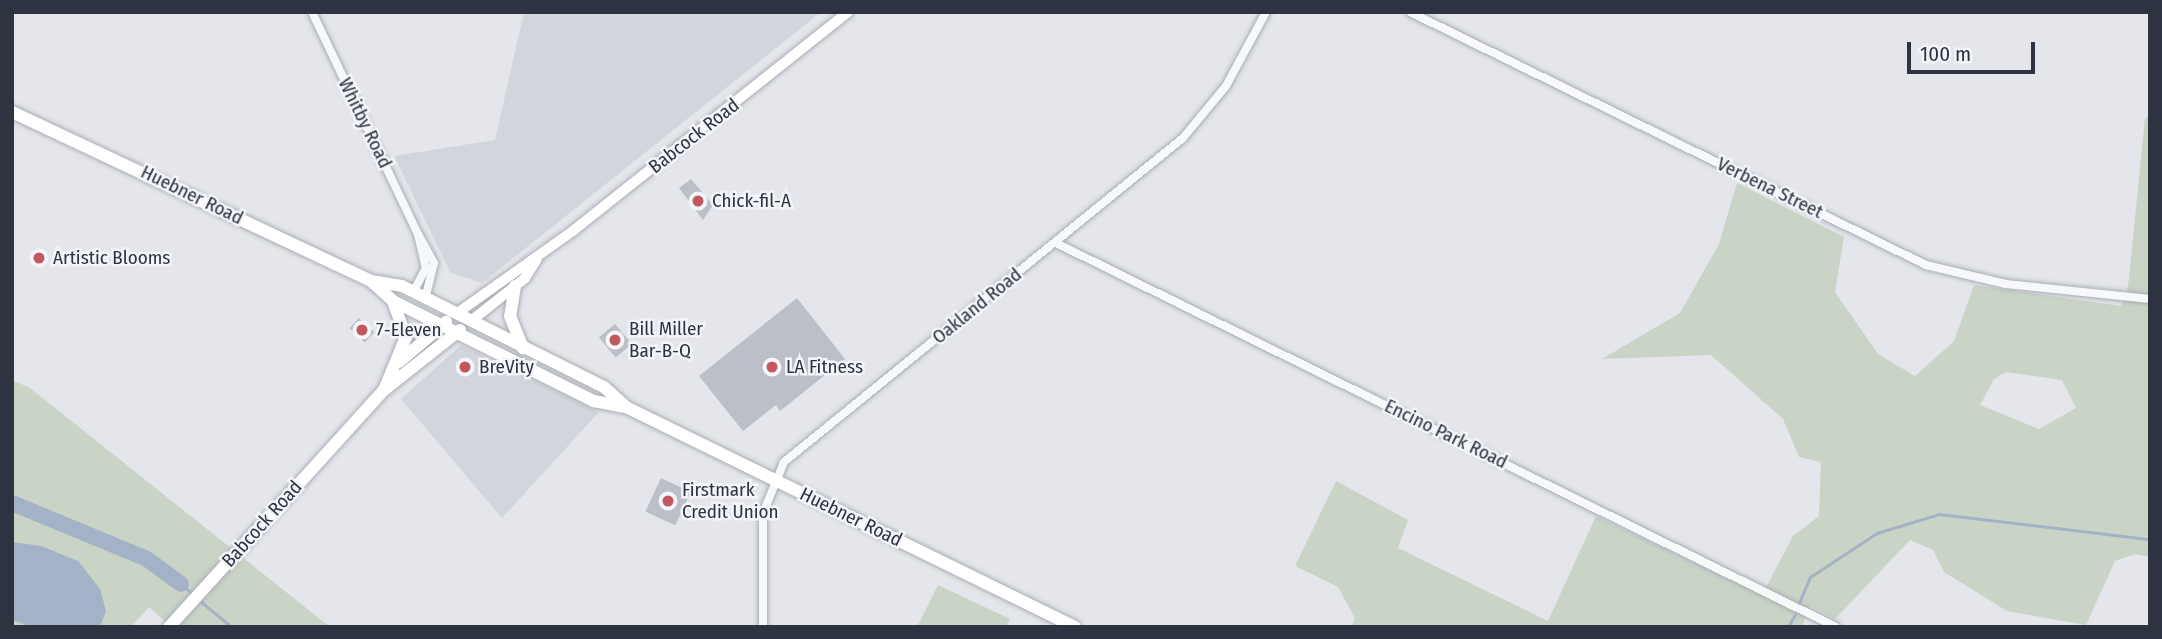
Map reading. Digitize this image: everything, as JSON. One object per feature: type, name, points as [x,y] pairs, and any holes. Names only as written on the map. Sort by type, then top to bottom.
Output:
[{"type":"main road","name":"Babcock Road","points":[[384,390],[394,367],[456,314],[538,257],[848,12]]},
{"type":"main road","name":"Huebner Road","points":[[12,113],[371,281],[419,295],[604,387],[625,407]]},
{"type":"main road","name":"Babcock Road","points":[[169,627],[384,390],[515,286],[538,257]]},
{"type":"main road","name":"Huebner Road","points":[[371,281],[393,301],[594,401],[625,407],[1075,627]]},
{"type":"main road","points":[[515,286],[510,316],[523,348]]},
{"type":"main road","points":[[393,301],[406,337],[394,367]]},
{"type":"street","name":"Whitby Road","points":[[312,12],[434,263],[419,295]]},
{"type":"street","name":"Oakland Road","points":[[763,627],[764,513],[774,479],[788,457],[1056,243],[1199,121],[1226,86],[1266,12]]},
{"type":"street","name":"Verbena Street","points":[[1410,12],[1926,265],[2006,284],[2150,299]]},
{"type":"street","name":"Whitby Road","points":[[418,234],[426,268],[419,295]]},
{"type":"street","name":"Encino Park Road","points":[[1056,243],[1836,627]]},
{"type":"shaded area","points":[[524,12],[821,12],[482,283],[451,273],[394,156],[495,140]]},
{"type":"shaded area","points":[[461,345],[599,412],[502,518],[401,399]]},
{"type":"green space","points":[[2150,114],[2150,557],[2135,554],[2115,561],[2086,625],[2007,611],[1944,572],[1933,550],[1910,540],[1835,619],[1810,606],[1802,627],[1351,627],[1355,618],[1338,587],[1295,566],[1336,481],[1408,520],[1398,548],[1548,621],[1596,516],[1762,595],[1793,536],[1819,516],[1821,462],[1799,457],[1783,419],[1711,355],[1602,359],[1680,313],[1719,244],[1737,183],[1844,237],[1835,292],[1878,354],[1915,376],[1954,341],[1974,285],[2121,306],[2128,287],[2145,119]],"holes":[[[2006,372],[2062,380],[2076,408],[2039,429],[1980,405],[1994,379]]]},
{"type":"green space","points":[[12,380],[30,388],[330,627],[172,627],[149,607],[131,627],[12,627]]},
{"type":"green space","points":[[938,585],[1010,619],[1006,627],[917,627]]},
{"type":"water","points":[[12,542],[41,546],[78,561],[100,589],[106,611],[100,627],[32,627],[12,620]]},
{"type":"building","name":"Chick-fil-A","points":[[691,179],[713,205],[703,220],[679,188]]},
{"type":"building","name":"LA Fitness","points":[[797,298],[845,359],[780,411],[776,405],[743,431],[699,376]]},
{"type":"building","name":"7-Eleven","points":[[359,318],[374,332],[365,343],[349,328]]},
{"type":"building","name":"Bill Miller Bar-B-Q","points":[[615,324],[632,344],[616,357],[599,337]]},
{"type":"building","name":"Firstmark Credit Union","points":[[661,478],[691,492],[675,525],[645,512]]},
{"type":"waterway","points":[[12,503],[147,559],[181,584]]},
{"type":"waterway","points":[[1799,603],[1810,577],[1877,533],[1939,514],[2150,539]]},
{"type":"waterway","points":[[181,584],[192,593]]},
{"type":"waterway","points":[[199,600],[232,627]]},
{"type":"waterway","points":[[1788,627],[1795,615]]},
{"type":"place","name":"Chick-fil-A","points":[[698,201]]},
{"type":"place","name":"Artistic Blooms","points":[[39,258]]},
{"type":"place","name":"7-Eleven","points":[[362,330]]},
{"type":"place","name":"Bill Miller Bar-B-Q","points":[[615,340]]},
{"type":"place","name":"BreVity","points":[[465,367]]},
{"type":"place","name":"LA Fitness","points":[[772,367]]},
{"type":"place","name":"Firstmark Credit Union","points":[[668,501]]}]
